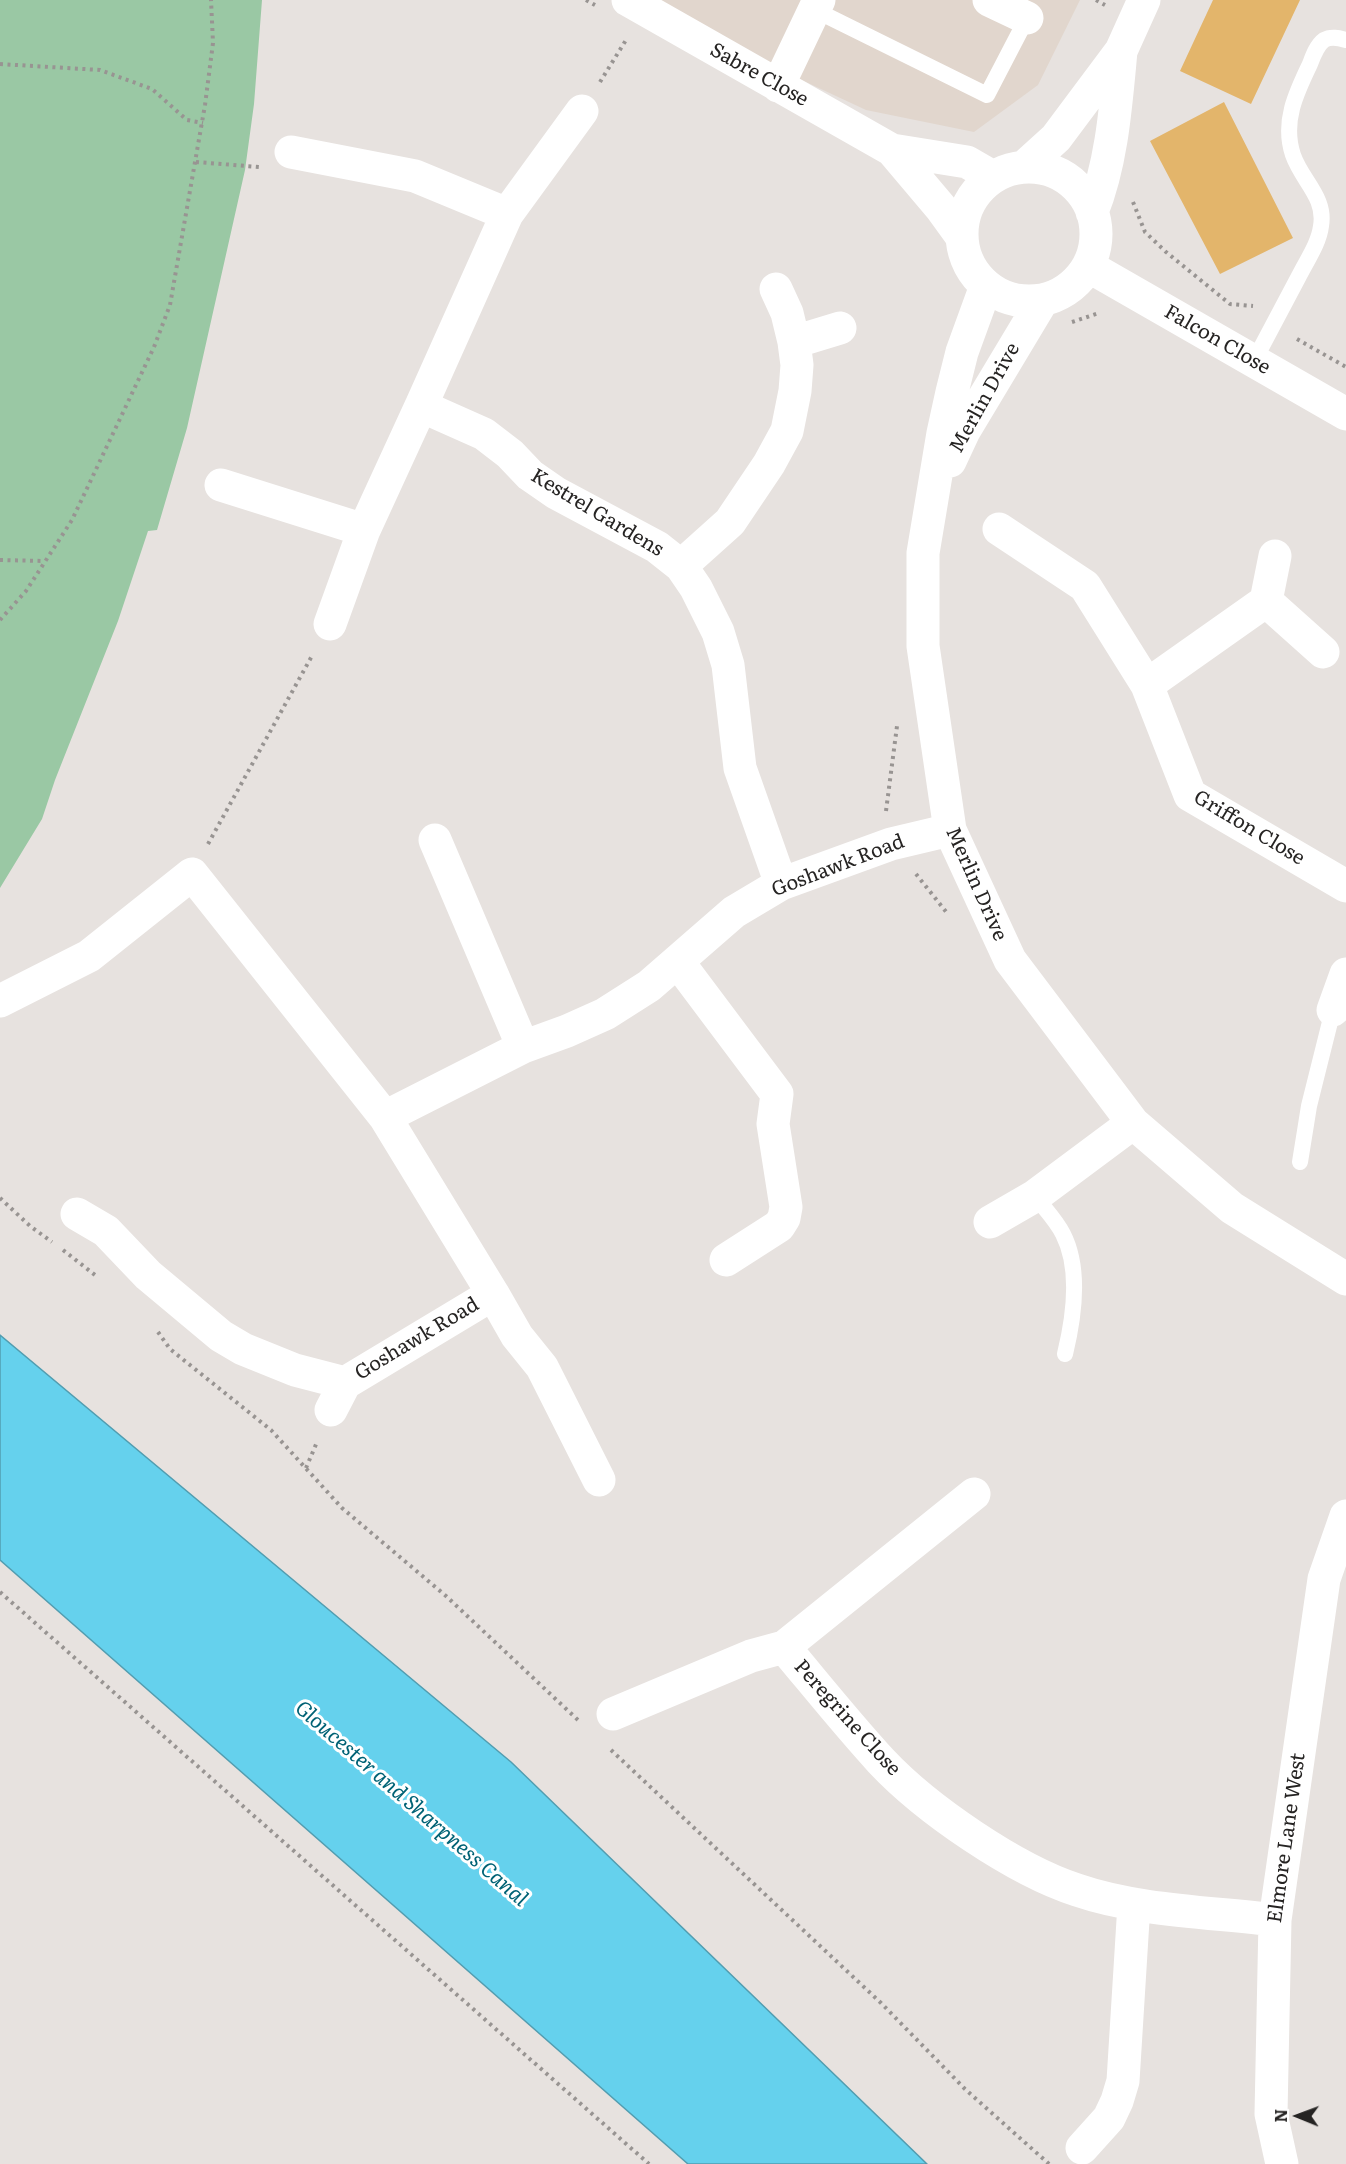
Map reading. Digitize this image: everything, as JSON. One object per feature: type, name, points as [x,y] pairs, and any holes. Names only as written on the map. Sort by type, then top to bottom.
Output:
[{"type":"street","points":[[989,0],[1027,18]]},
{"type":"street","points":[[1024,167],[1056,138],[1121,51],[1144,0]]},
{"type":"street","name":"Sabre Close","points":[[636,5],[892,150],[967,162],[993,177]]},
{"type":"street","points":[[778,86],[817,5]]},
{"type":"street","points":[[1092,212],[1102,187],[1116,102],[1121,51]]},
{"type":"street","points":[[330,624],[364,530],[507,214],[582,111]]},
{"type":"street","name":"Sabre Close","points":[[892,150],[941,208],[962,237]]},
{"type":"street","points":[[291,152],[415,176],[507,214]]},
{"type":"street","points":[[1024,167],[1046,169],[1066,178],[1082,193],[1092,212],[1096,230],[1095,249],[1088,266],[1077,282],[1061,294],[1042,301],[1022,301],[1003,297],[986,286],[973,272],[965,255],[962,237],[965,214],[976,193],[993,177],[1008,170],[1024,167]]},
{"type":"street","name":"Falcon Close","points":[[1088,266],[1346,414]]},
{"type":"street","name":"Merlin Drive","points":[[986,286],[962,352],[943,433],[923,553],[923,646],[950,830],[1010,960],[1133,1123],[1232,1208],[1346,1279]]},
{"type":"street","name":"Kestrel Gardens","points":[[681,566],[730,522],[770,464],[787,431],[795,391],[797,365],[787,313],[776,289]]},
{"type":"street","name":"Merlin Drive","points":[[933,498],[964,431],[1042,301]]},
{"type":"street","points":[[794,342],[840,328]]},
{"type":"street","name":"Kestrel Gardens","points":[[421,406],[484,434],[510,454],[530,475],[556,493],[657,547],[681,566],[696,588],[718,632],[728,665],[740,768],[781,884]]},
{"type":"street","points":[[221,485],[364,530]]},
{"type":"street","name":"Griffon Close","points":[[999,529],[1085,586],[1147,685],[1190,795],[1346,886]]},
{"type":"street","points":[[1147,685],[1266,601],[1275,556]]},
{"type":"street","points":[[1266,601],[1323,652]]},
{"type":"street","name":"Goshawk Road","points":[[385,1117],[523,1047],[605,1014],[649,986],[734,912],[781,884],[891,844],[950,830]]},
{"type":"street","points":[[435,840],[523,1047]]},
{"type":"street","points":[[0,1001],[89,956],[192,874]]},
{"type":"street","name":"Goshawk Road","points":[[76,1214],[106,1231],[148,1275],[220,1336],[243,1349],[295,1370],[338,1396],[493,1294],[385,1117],[192,874]]},
{"type":"street","points":[[678,962],[777,1094],[773,1124],[786,1207],[784,1218],[779,1226],[726,1260]]},
{"type":"street","points":[[1333,1010],[1346,974]]},
{"type":"street","points":[[990,1222],[1035,1196],[1133,1123]]},
{"type":"street","points":[[493,1294],[517,1336],[542,1367],[599,1480]]},
{"type":"street","name":"Peregrine Close","points":[[599,1720],[751,1656],[784,1647],[974,1494]]},
{"type":"street","name":"Elmore Lane West","points":[[1282,2164],[1271,2114],[1275,1920],[1324,1579],[1346,1516]]},
{"type":"street","name":"Peregrine Close","points":[[784,1647],[882,1762],[926,1801],[977,1838],[1034,1872],[1077,1890],[1134,1904],[1275,1920]]},
{"type":"street","points":[[1082,2148],[1109,2118],[1118,2101],[1123,2080],[1134,1904]]},
{"type":"lane","points":[[817,5],[987,95],[1027,18]]},
{"type":"lane","points":[[1254,361],[1320,234],[1322,223],[1322,210],[1316,193],[1294,157],[1290,141],[1289,121],[1294,99],[1316,50],[1323,40],[1334,37],[1346,40]]},
{"type":"lane","points":[[1300,1162],[1309,1106],[1333,1010]]},
{"type":"lane","points":[[1035,1196],[1063,1234],[1072,1267],[1074,1292],[1071,1329],[1065,1354]]},
{"type":"path","points":[[0,620],[26,591],[72,520],[154,347],[170,305],[203,123],[213,43],[211,0]]},
{"type":"path","points":[[582,111],[636,5]]},
{"type":"path","points":[[0,64],[100,70],[152,88],[187,120],[203,123]]},
{"type":"path","points":[[1132,199],[1145,232],[1230,304],[1251,305],[1299,340],[1346,367]]},
{"type":"path","points":[[0,560],[45,561]]},
{"type":"path","points":[[192,874],[330,624]]},
{"type":"path","points":[[897,723],[884,825],[891,844],[948,915]]},
{"type":"path","points":[[0,1198],[30,1226],[98,1277]]},
{"type":"path","points":[[153,1327],[170,1349],[272,1430],[342,1508],[599,1720]]},
{"type":"path","points":[[0,1592],[649,2164]]},
{"type":"path","points":[[610,1749],[881,2003],[965,2089],[1049,2164]]},
{"type":"shaded area","points":[[630,0],[1080,0],[1038,85],[974,132],[866,110]]},
{"type":"green space","points":[[0,0],[262,0],[254,104],[245,170],[187,428],[157,530],[148,531],[118,621],[55,780],[42,819],[0,888]]},
{"type":"water","name":"Gloucester and Sharpness Canal","points":[[0,1335],[511,1762],[927,2164],[688,2164],[0,1560]]},
{"type":"building","points":[[1213,0],[1300,0],[1251,104],[1180,71]]},
{"type":"building","points":[[1224,102],[1293,238],[1220,274],[1150,141]]}]
